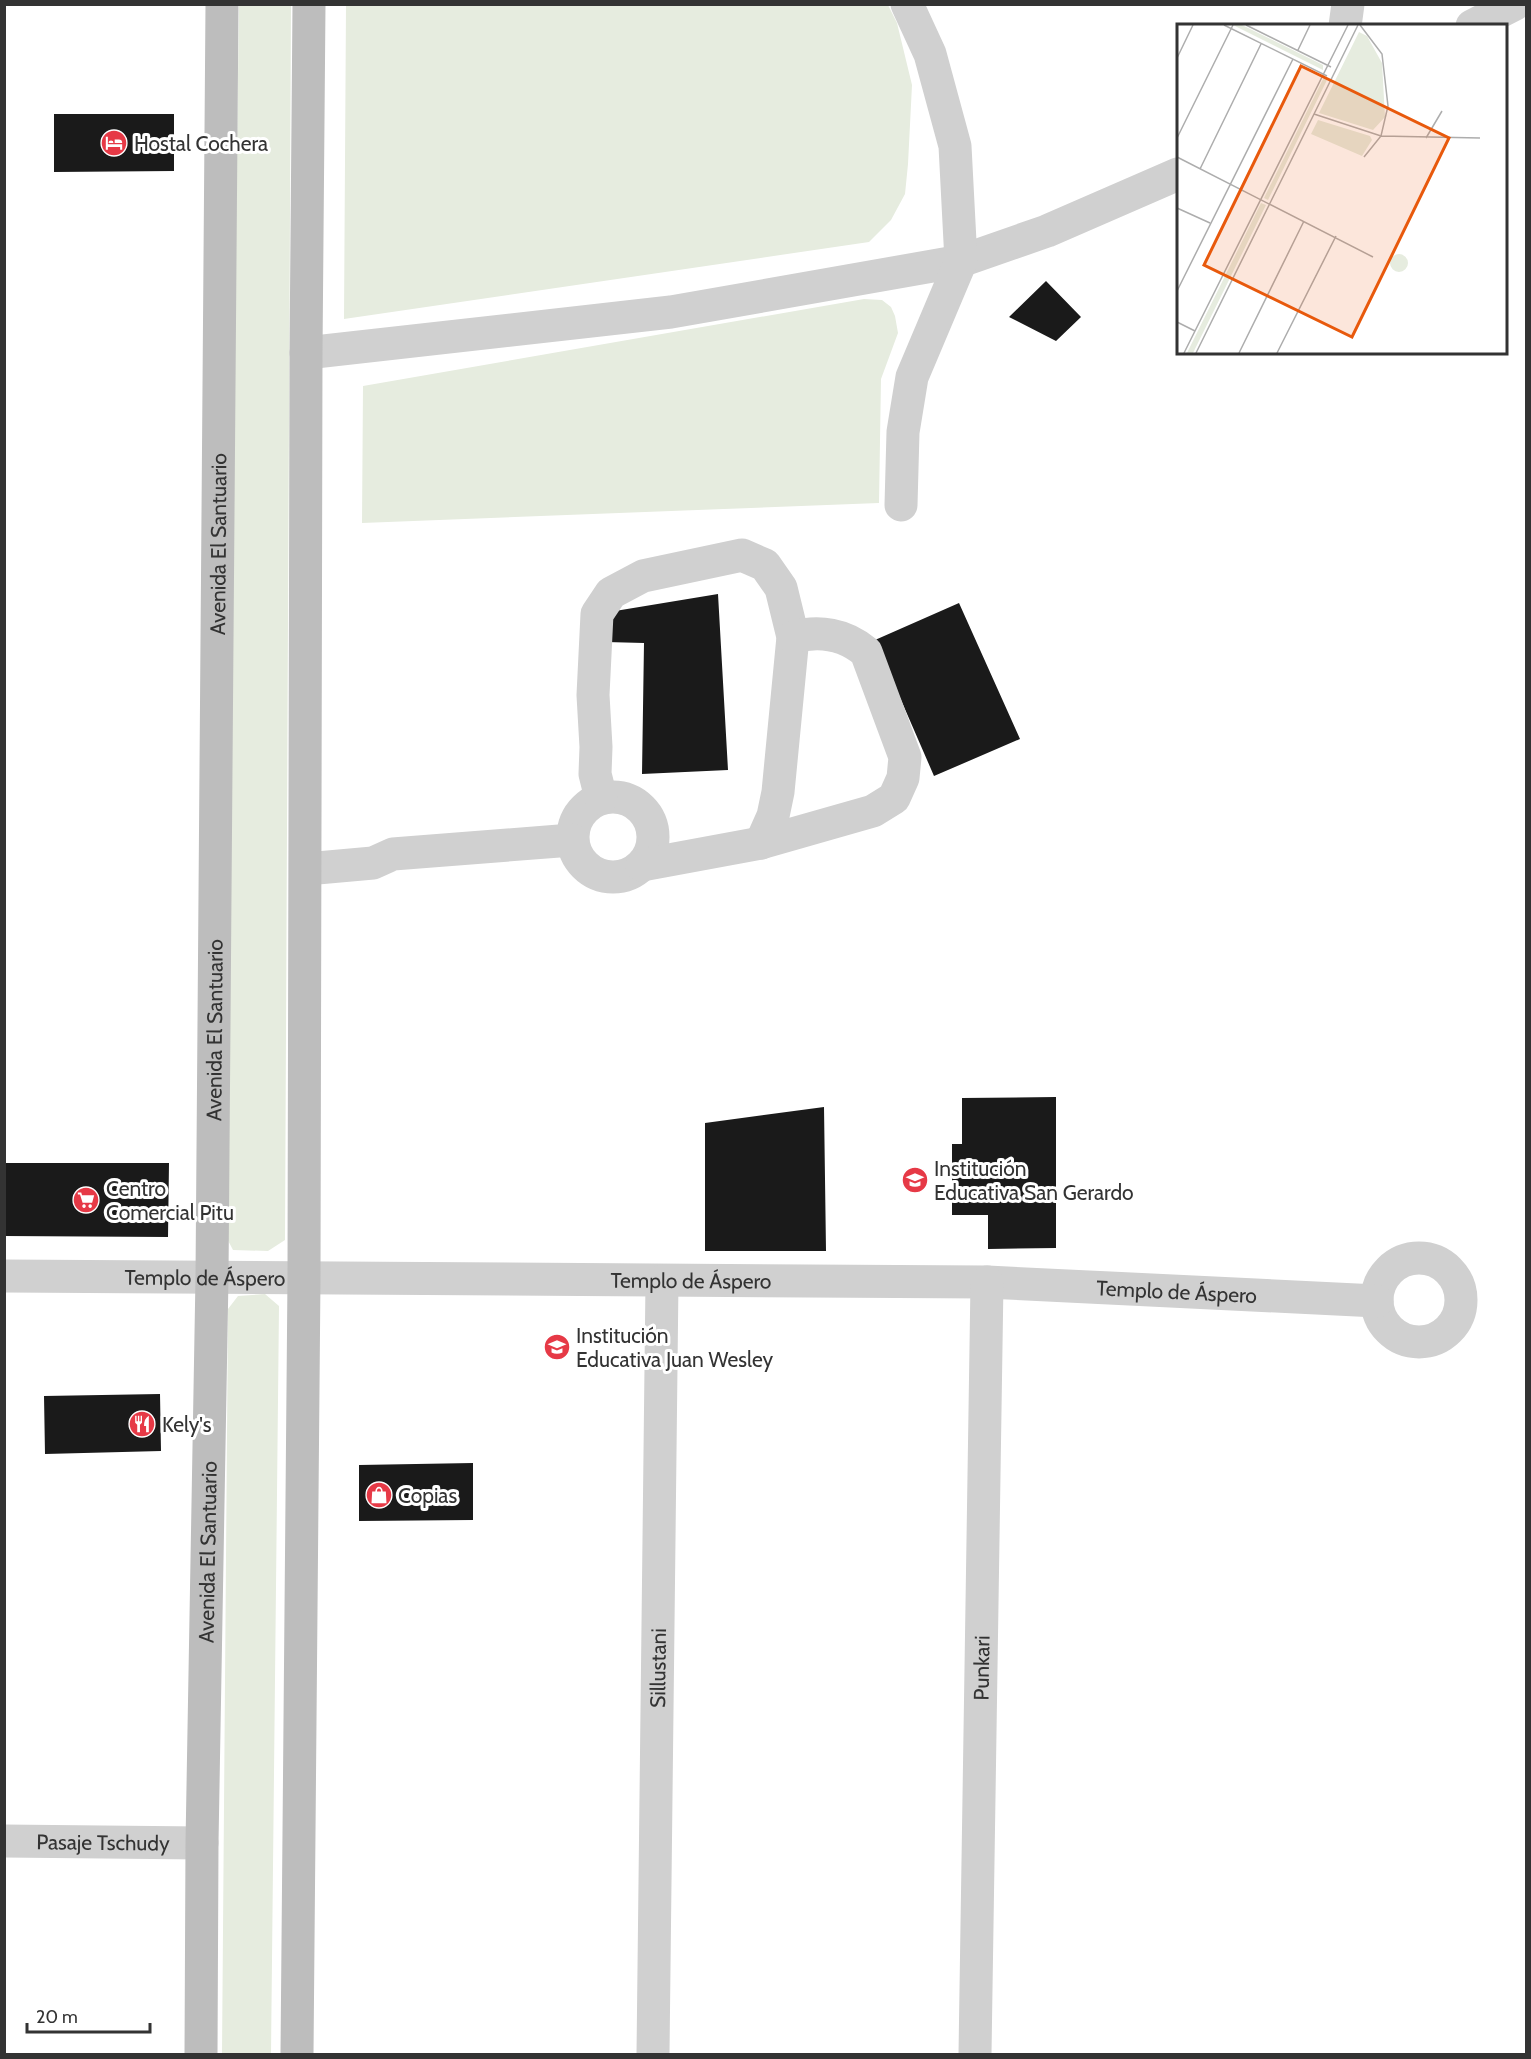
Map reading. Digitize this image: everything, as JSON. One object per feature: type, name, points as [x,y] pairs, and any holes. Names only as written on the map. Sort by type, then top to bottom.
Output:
[{"type":"street","name":"Avenida El Santuario","points":[[201,2055],[202,1843],[212,1277],[222,4]]},
{"type":"street","points":[[297,2055],[304,1277],[309,4]]},
{"type":"street","points":[[901,505],[903,432],[912,377],[961,261],[955,146],[930,54],[907,4]]},
{"type":"street","points":[[1345,24],[1347,4]]},
{"type":"street","points":[[1476,24],[1515,4]]},
{"type":"street","points":[[306,353],[670,312],[961,261],[1047,231],[1177,175]]},
{"type":"street","points":[[601,798],[595,774],[593,695],[597,614],[610,593],[643,576],[742,555],[765,565],[781,588],[793,638],[778,792],[773,816],[761,843]]},
{"type":"street","points":[[642,866],[650,855],[653,842],[653,829],[648,816],[628,799],[615,796],[601,798],[589,804],[580,814],[574,826],[574,846],[582,864],[593,872],[605,877],[618,877],[642,866],[761,843],[873,812],[894,798],[903,778],[905,757],[866,652],[854,642],[834,636],[811,633],[793,638]]},
{"type":"street","points":[[306,869],[374,863],[393,855],[574,846]]},
{"type":"street","name":"Templo de Áspero","points":[[4,1276],[987,1282],[1377,1301]]},
{"type":"street","name":"Sillustani","points":[[653,2055],[662,1281]]},
{"type":"street","name":"Punkari","points":[[975,2055],[987,1282]]},
{"type":"street","name":"Pasaje Tschudy","points":[[4,1841],[202,1843]]},
{"type":"shaded area","points":[[239,5],[291,5],[285,1240],[268,1251],[233,1250],[222,1229]]},
{"type":"shaded area","points":[[346,5],[888,5],[897,23],[912,85],[905,194],[891,220],[869,242],[344,319]]},
{"type":"shaded area","points":[[864,299],[882,300],[891,307],[898,333],[881,379],[879,503],[362,523],[363,386]]},
{"type":"shaded area","points":[[265,1294],[279,1306],[271,2054],[222,2054],[228,1309],[238,1296]]},
{"type":"building","name":"Hostal Cochera","points":[[54,114],[174,114],[174,171],[54,172]]},
{"type":"building","points":[[1046,281],[1081,317],[1056,341],[1009,317]]},
{"type":"building","points":[[718,594],[728,770],[642,774],[644,643],[606,642],[609,612]]},
{"type":"building","points":[[959,603],[1020,739],[934,776],[875,640]]},
{"type":"building","points":[[1056,1097],[1056,1248],[988,1249],[988,1215],[952,1215],[952,1144],[962,1144],[962,1098]]},
{"type":"building","points":[[824,1107],[826,1251],[705,1251],[705,1123]]},
{"type":"building","name":"Centro Comercial Pitu","points":[[4,1163],[169,1163],[168,1237],[4,1236]]},
{"type":"building","points":[[160,1394],[161,1451],[45,1454],[44,1396]]},
{"type":"building","points":[[473,1463],[473,1520],[359,1521],[359,1465]]},
{"type":"place","name":"Hostal Cochera","points":[[114,143]]},
{"type":"place","name":"Institución Educativa San Gerardo","points":[[915,1180]]},
{"type":"place","name":"Centro Comercial Pitu","points":[[86,1200]]},
{"type":"place","name":"Institución Educativa Juan Wesley","points":[[557,1347]]},
{"type":"place","name":"Kely's","points":[[142,1424]]},
{"type":"place","name":"Copias","points":[[379,1495]]}]
